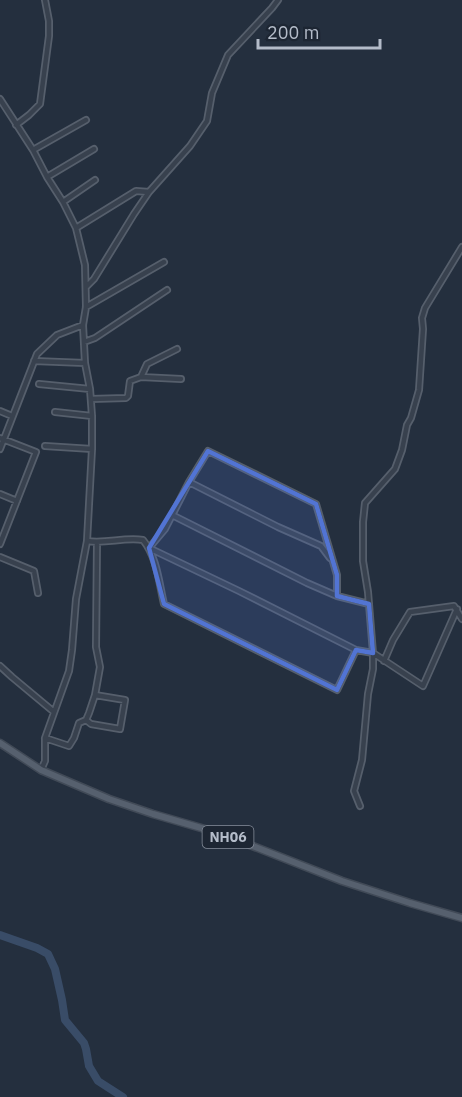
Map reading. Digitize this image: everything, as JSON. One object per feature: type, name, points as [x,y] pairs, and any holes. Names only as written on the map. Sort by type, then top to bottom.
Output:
[{"type":"main road","name":"NH06","points":[[0,743],[41,770],[109,799],[222,834],[342,881],[462,918]]},
{"type":"street","points":[[16,126],[40,104],[49,36],[45,0]]},
{"type":"street","points":[[86,287],[94,279],[149,192],[190,146],[207,121],[212,93],[228,55],[278,0]]},
{"type":"street","points":[[0,99],[63,202],[76,228],[85,265],[86,307],[83,325],[92,416],[87,541],[76,599],[69,671],[45,738],[45,761],[41,770]]},
{"type":"street","points":[[33,150],[86,120]]},
{"type":"street","points":[[47,177],[94,149]]},
{"type":"street","points":[[63,202],[95,180]]},
{"type":"street","points":[[76,228],[136,191],[149,192]]},
{"type":"street","points":[[360,806],[354,791],[362,760],[368,694],[373,669],[368,591],[363,561],[365,503],[395,469],[419,390],[422,318],[425,308],[462,247]]},
{"type":"street","points":[[86,307],[164,262]]},
{"type":"street","points":[[84,342],[95,338],[167,290]]},
{"type":"street","points":[[0,449],[37,354],[57,335],[83,325]]},
{"type":"street","points":[[141,377],[147,364],[177,349]]},
{"type":"street","points":[[34,361],[85,363]]},
{"type":"street","points":[[91,399],[126,398],[130,381],[141,377],[181,379]]},
{"type":"street","points":[[39,384],[90,389]]},
{"type":"street","points":[[0,411],[12,416]]},
{"type":"street","points":[[55,412],[92,416]]},
{"type":"street","points":[[0,544],[36,452],[2,439]]},
{"type":"street","points":[[45,446],[92,450]]},
{"type":"street","points":[[149,548],[165,529],[208,451],[316,504],[337,575],[338,596]]},
{"type":"street","points":[[189,482],[321,546],[333,562]]},
{"type":"street","points":[[0,494],[17,501]]},
{"type":"street","points":[[172,514],[307,583],[338,596],[369,604]]},
{"type":"street","points":[[87,541],[133,538],[144,540],[157,573],[164,604],[337,690],[356,650]]},
{"type":"street","points":[[45,738],[69,746],[79,723],[86,720],[95,695],[100,667],[96,647],[97,542]]},
{"type":"street","points":[[149,548],[356,650],[373,653],[423,686],[457,609]]},
{"type":"street","points":[[0,557],[34,571],[38,593]]},
{"type":"street","points":[[384,661],[393,640],[410,612],[454,606],[462,619]]},
{"type":"street","points":[[0,666],[54,712]]},
{"type":"street","points":[[86,720],[91,724],[120,729],[125,700],[95,695]]},
{"type":"highlighted area","points":[[208,451],[316,504],[337,575],[337,596],[369,604],[373,653],[356,650],[337,690],[164,604],[149,548]]},
{"type":"waterway","points":[[0,935],[48,954],[55,969],[65,1020],[84,1043],[89,1066],[98,1081],[123,1097]]}]
